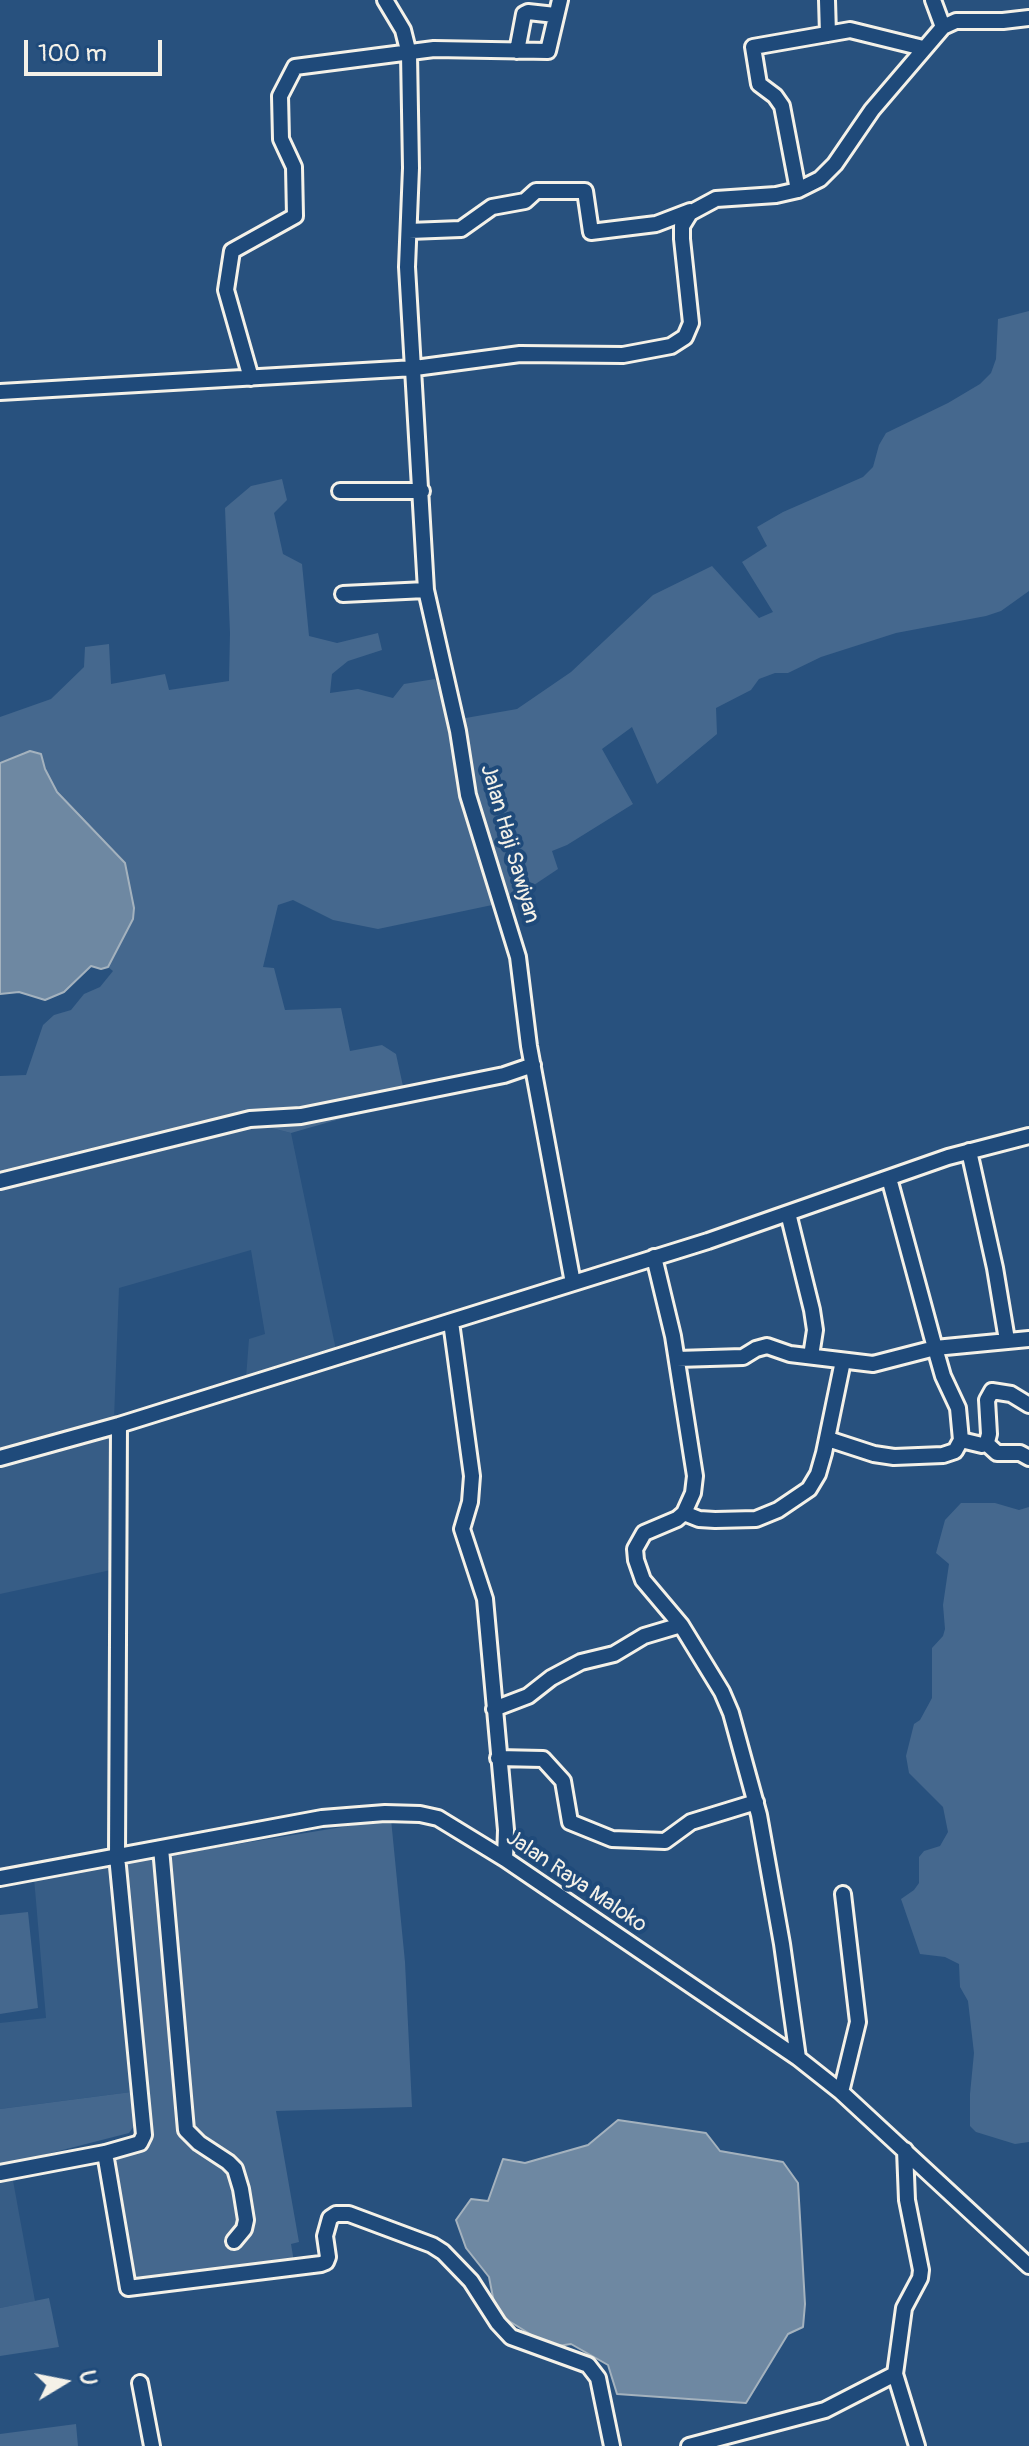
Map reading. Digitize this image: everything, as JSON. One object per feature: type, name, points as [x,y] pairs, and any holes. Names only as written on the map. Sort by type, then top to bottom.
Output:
[{"type":"street","points":[[385,0],[403,30],[409,54]]},
{"type":"street","points":[[251,378],[226,290],[232,251],[295,216],[294,167],[281,139],[280,96],[295,67],[434,49],[548,51],[560,0]]},
{"type":"street","points":[[827,0],[828,34]]},
{"type":"street","points":[[933,0],[943,27]]},
{"type":"street","points":[[517,51],[524,14],[555,15]]},
{"type":"street","points":[[409,231],[461,229],[492,207],[525,201],[536,191],[585,191],[591,232],[656,224],[716,199],[776,195],[798,190],[820,179],[835,164],[872,110],[943,27],[956,21],[1029,18]]},
{"type":"street","points":[[798,190],[782,106],[759,84],[753,47],[850,30],[923,48]]},
{"type":"street","name":"Jalan Haji Sawiyan","points":[[409,54],[407,267],[426,590],[453,709],[468,795],[518,957],[533,1065],[573,1283]]},
{"type":"street","points":[[0,392],[415,368],[520,354],[623,355],[671,346],[689,331],[691,323],[683,263],[682,226],[694,210]]},
{"type":"street","points":[[340,491],[422,491]]},
{"type":"street","points":[[343,594],[426,590]]},
{"type":"street","points":[[0,1181],[250,1119],[301,1116],[504,1075],[533,1065]]},
{"type":"street","points":[[0,1458],[119,1425],[451,1322],[969,1151],[1029,1136]]},
{"type":"street","points":[[969,1151],[995,1268],[1007,1340]]},
{"type":"street","points":[[828,1439],[894,1457],[943,1455],[955,1451],[961,1440],[956,1401],[943,1376],[889,1178]]},
{"type":"street","points":[[788,1213],[812,1310],[815,1330],[811,1356]]},
{"type":"street","points":[[654,1257],[677,1359],[695,1476],[693,1493],[684,1513],[644,1533],[635,1549],[636,1560],[643,1580],[681,1625],[722,1692],[731,1713],[756,1802],[782,1944],[798,2058]]},
{"type":"street","points":[[451,1322],[472,1476],[470,1502],[462,1529],[485,1599],[506,1830],[505,1859]]},
{"type":"street","points":[[677,1359],[741,1358],[767,1346],[790,1354],[883,1363],[935,1348],[1029,1339]]},
{"type":"street","points":[[684,1513],[699,1519],[756,1519],[809,1489],[818,1474],[828,1439],[843,1361]]},
{"type":"street","points":[[986,1443],[990,1392],[997,1390],[1029,1405]]},
{"type":"street","points":[[0,2173],[105,2153],[140,2143],[144,2135],[117,1856],[119,1425]]},
{"type":"street","points":[[961,1440],[981,1445],[986,1443]]},
{"type":"street","points":[[986,1443],[997,1453],[1020,1453],[1029,1458]]},
{"type":"street","points":[[494,1709],[528,1696],[551,1678],[581,1662],[614,1654],[644,1636],[681,1625]]},
{"type":"street","points":[[498,1758],[543,1759],[563,1781],[570,1822],[612,1839],[665,1841],[691,1822],[756,1802]]},
{"type":"street","name":"Jalan Raya Maloko","points":[[0,1878],[322,1818],[354,1814],[420,1814],[447,1822],[798,2058],[841,2092],[1029,2266]]},
{"type":"street","points":[[161,1848],[186,2130],[199,2143],[228,2162],[239,2178],[246,2220],[244,2229],[234,2241]]},
{"type":"street","points":[[841,2092],[858,2030],[859,2011],[843,1894]]},
{"type":"street","points":[[905,2150],[907,2200],[921,2270],[904,2308],[895,2374],[917,2446]]},
{"type":"street","points":[[105,2153],[128,2288],[321,2264],[328,2257],[325,2236],[330,2218],[336,2214],[349,2214],[432,2245],[471,2281],[498,2323],[511,2337],[588,2365],[598,2378],[612,2446]]},
{"type":"street","points":[[689,2446],[825,2410],[895,2374]]},
{"type":"street","points":[[140,2383],[152,2446]]},
{"type":"shaded area","points":[[1029,311],[1029,591],[1001,611],[986,616],[896,633],[821,657],[788,673],[775,673],[759,679],[751,690],[716,708],[717,734],[657,784],[632,727],[602,749],[633,804],[552,851],[558,869],[534,885],[502,898],[467,782],[460,719],[517,709],[571,672],[653,595],[712,566],[759,618],[773,612],[742,562],[767,546],[757,527],[783,512],[863,477],[873,467],[886,433],[948,403],[980,384],[991,373],[996,359],[998,319]]},
{"type":"shaded area","points":[[282,479],[287,500],[274,513],[283,554],[302,564],[309,636],[337,643],[378,633],[382,650],[348,661],[332,674],[330,693],[358,689],[393,698],[404,684],[435,679],[451,724],[497,904],[378,929],[333,920],[293,900],[278,905],[263,967],[274,968],[285,1010],[341,1008],[350,1051],[382,1045],[396,1054],[406,1100],[291,1133],[256,1124],[0,1188],[0,1076],[26,1075],[43,1025],[54,1015],[71,1010],[84,994],[100,987],[113,971],[108,967],[133,919],[134,908],[125,863],[57,792],[41,754],[25,752],[0,763],[0,717],[51,699],[84,667],[85,647],[109,644],[111,684],[165,674],[169,690],[229,681],[225,508],[251,486]]},
{"type":"shaded area","points":[[30,751],[41,754],[57,792],[125,863],[134,908],[133,919],[108,967],[101,969],[91,966],[64,992],[45,1000],[19,992],[0,994],[0,763]]},
{"type":"shaded area","points":[[256,1124],[291,1133],[336,1350],[246,1378],[249,1339],[265,1334],[251,1250],[119,1288],[114,1419],[0,1453],[0,1188]]},
{"type":"shaded area","points":[[110,1432],[111,1570],[0,1594],[0,1464]]},
{"type":"shaded area","points":[[961,1503],[995,1503],[1019,1510],[1029,1507],[1029,2142],[1015,2144],[976,2132],[970,2126],[974,2053],[968,2001],[960,1987],[959,1964],[945,1957],[920,1954],[901,1899],[919,1883],[919,1857],[924,1851],[940,1846],[948,1832],[943,1807],[909,1773],[906,1756],[914,1724],[920,1720],[932,1698],[932,1648],[945,1629],[943,1605],[949,1564],[936,1553],[945,1520]]},
{"type":"shaded area","points":[[391,1819],[405,1962],[412,2107],[276,2111],[299,2242],[291,2244],[294,2262],[128,2283],[107,2149],[146,2140],[122,1863]]},
{"type":"shaded area","points":[[112,1863],[131,2092],[0,2109],[0,2023],[46,2018],[34,1878]]},
{"type":"shaded area","points":[[28,1912],[38,2008],[0,2014],[0,1915]]},
{"type":"shaded area","points":[[131,2092],[134,2126],[129,2133],[0,2166],[0,2109]]},
{"type":"shaded area","points":[[618,2120],[706,2133],[720,2151],[783,2162],[798,2183],[805,2304],[803,2327],[788,2334],[746,2403],[617,2394],[608,2365],[571,2344],[551,2347],[496,2313],[489,2277],[466,2248],[456,2220],[471,2199],[488,2201],[503,2159],[525,2163],[588,2145]]},
{"type":"shaded area","points":[[12,2175],[35,2301],[0,2308],[0,2178]]},
{"type":"shaded area","points":[[49,2298],[59,2347],[0,2356],[0,2308]]},
{"type":"shaded area","points":[[76,2424],[78,2446],[0,2446],[0,2434]]}]
